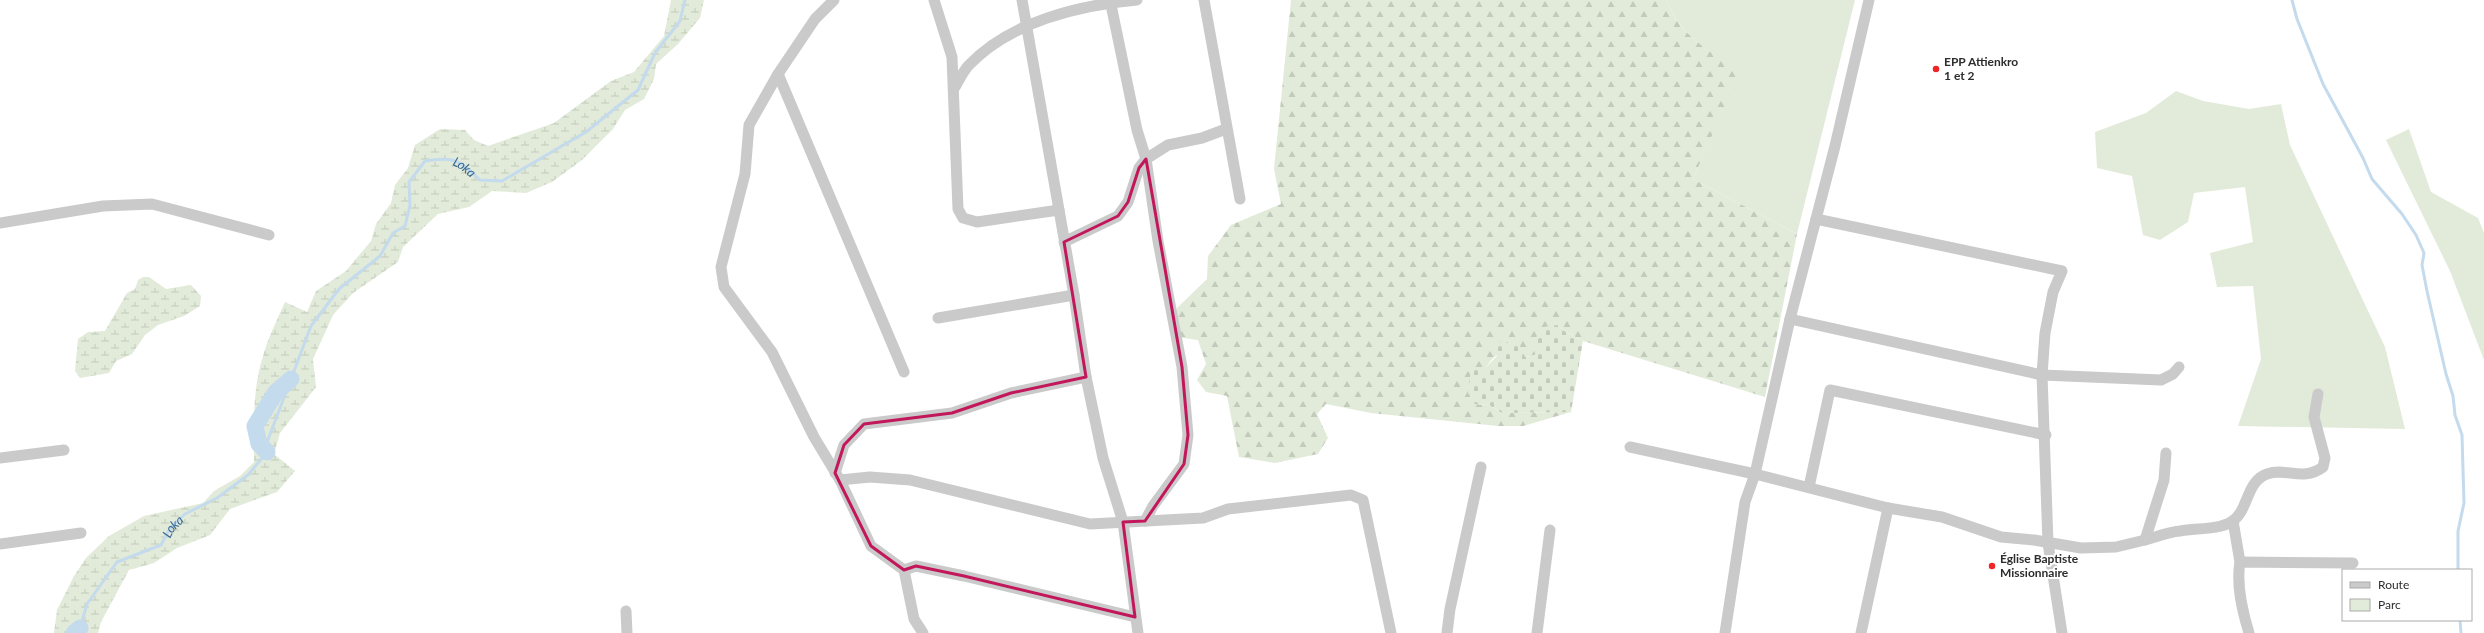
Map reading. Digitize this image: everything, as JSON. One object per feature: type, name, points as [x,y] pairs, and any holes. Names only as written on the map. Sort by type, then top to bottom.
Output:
[{"type":"street","points":[[834,0],[815,19],[778,74],[749,124],[745,174],[721,268],[724,287],[772,352],[807,425],[837,477],[871,546],[904,570],[914,619],[923,633]]},
{"type":"street","points":[[934,0],[952,57],[955,87],[958,209],[963,218],[977,222],[1059,210]]},
{"type":"street","points":[[1022,0],[1074,295],[1086,377],[1103,458],[1123,522],[1138,633]]},
{"type":"street","points":[[955,87],[968,66],[1004,37],[1069,11],[1110,1],[1137,0]]},
{"type":"street","points":[[1204,0],[1226,129],[1240,199]]},
{"type":"street","points":[[1725,633],[1745,502],[1755,474],[1790,319],[1869,0]]},
{"type":"street","points":[[1110,1],[1137,130],[1146,159],[1158,241],[1182,367],[1188,435],[1184,464],[1153,506],[1144,521]]},
{"type":"street","points":[[778,74],[904,372]]},
{"type":"street","points":[[1064,242],[1118,216],[1126,206],[1139,168],[1146,159],[1168,145],[1202,138],[1226,129]]},
{"type":"street","points":[[0,223],[102,206],[152,204],[269,235]]},
{"type":"street","points":[[1816,219],[2062,271],[2053,292],[2045,333],[2042,375],[2046,435],[2048,544],[2062,633]]},
{"type":"street","points":[[938,318],[1074,295]]},
{"type":"street","points":[[1790,319],[2042,375],[2161,380],[2173,374],[2179,367]]},
{"type":"street","points":[[837,477],[844,445],[864,424],[952,413],[1011,393],[1086,377]]},
{"type":"street","points":[[1809,488],[1830,390],[2046,435]]},
{"type":"street","points":[[1630,447],[1755,474],[1888,508],[1942,517],[2001,538],[2098,548],[2116,547],[2178,531],[2225,526],[2233,521],[2244,507],[2247,495],[2257,482],[2267,474],[2314,474],[2323,467],[2325,458],[2314,416],[2318,394]]},
{"type":"street","points":[[0,458],[64,450]]},
{"type":"street","points":[[2145,540],[2164,480],[2166,453]]},
{"type":"street","points":[[1447,633],[1450,609],[1481,467]]},
{"type":"street","points":[[837,477],[870,477],[910,480],[1090,524],[1203,518],[1228,509],[1351,494],[1363,500],[1391,633]]},
{"type":"street","points":[[1861,633],[1888,508]]},
{"type":"street","points":[[2233,521],[2240,562],[2238,574],[2240,595],[2249,633]]},
{"type":"street","points":[[1537,633],[1550,530]]},
{"type":"street","points":[[0,544],[81,533]]},
{"type":"street","points":[[2240,562],[2353,563]]},
{"type":"street","points":[[904,570],[916,566],[1135,617]]},
{"type":"street","points":[[626,611],[627,633]]},
{"type":"highlighted area","points":[[1146,159],[1182,367],[1188,435],[1184,464],[1145,521],[1123,522],[1135,617],[916,566],[904,570],[871,546],[835,473],[844,445],[864,424],[952,413],[1011,393],[1086,377],[1064,242],[1118,216],[1128,202],[1139,168]]},
{"type":"green space","points":[[671,0],[704,0],[700,18],[678,44],[656,64],[654,79],[644,99],[625,110],[613,129],[582,160],[552,182],[526,193],[492,191],[469,207],[438,214],[403,247],[398,262],[353,293],[333,315],[313,359],[316,387],[280,433],[274,454],[295,471],[277,492],[230,509],[210,535],[177,548],[154,563],[129,570],[101,622],[98,633],[54,633],[57,610],[74,576],[86,558],[109,536],[144,516],[203,503],[214,491],[240,476],[254,462],[254,409],[259,369],[267,342],[285,302],[307,312],[316,291],[346,271],[371,241],[376,224],[391,203],[395,185],[408,168],[415,145],[440,129],[465,130],[474,140],[488,146],[554,123],[611,81],[634,72],[664,36]]},
{"type":"green space","points":[[1291,0],[1667,0],[1672,12],[1687,33],[1697,42],[1740,71],[1693,179],[1797,234],[1765,397],[1583,341],[1564,331],[1558,325],[1535,355],[1525,357],[1497,355],[1492,359],[1484,370],[1473,404],[1489,405],[1502,413],[1571,412],[1523,426],[1498,426],[1371,413],[1326,404],[1317,414],[1328,438],[1318,454],[1275,463],[1239,457],[1227,396],[1206,392],[1197,380],[1206,364],[1198,340],[1177,337],[1177,308],[1207,279],[1208,256],[1231,225],[1281,204],[1274,169]]},
{"type":"green space","points":[[1667,0],[1855,0],[1797,234],[1693,179],[1739,71],[1707,50],[1687,33],[1672,12]]},
{"type":"green space","points":[[2176,91],[2203,101],[2249,109],[2281,104],[2290,145],[2385,347],[2405,429],[2238,426],[2261,359],[2253,286],[2217,287],[2210,253],[2253,242],[2245,187],[2194,193],[2188,222],[2160,240],[2143,235],[2132,176],[2097,168],[2095,132],[2146,113]]},
{"type":"green space","points":[[2409,129],[2431,192],[2478,218],[2484,233],[2484,360],[2450,271],[2386,140]]},
{"type":"green space","points":[[143,277],[149,277],[166,289],[191,285],[201,296],[200,306],[184,316],[158,325],[145,335],[132,354],[116,361],[109,373],[80,378],[75,371],[78,339],[88,332],[105,331],[127,293],[135,289],[138,280]]},
{"type":"green space","points":[[1558,325],[1564,331],[1583,341],[1571,412],[1502,413],[1489,405],[1473,404],[1468,393],[1471,369],[1484,369],[1497,356],[1493,349],[1502,341],[1520,346],[1525,357],[1535,355],[1536,340],[1540,330],[1543,327]]},
{"type":"waterway","name":"Loka","points":[[80,628],[87,604],[117,562],[161,545],[170,528],[185,514],[217,498],[248,475],[267,452],[266,445],[311,326],[339,289],[380,256],[393,233],[405,226],[410,205],[409,182],[425,161],[443,159],[456,161],[467,168],[480,180],[502,181],[586,132],[638,90],[655,53],[680,21],[685,0]]},
{"type":"waterway","points":[[2292,0],[2297,19],[2323,84],[2363,158],[2372,179],[2402,214],[2416,235],[2424,253],[2422,265],[2427,291],[2446,374],[2453,396],[2455,415],[2462,435],[2464,503],[2458,531],[2458,569]]},
{"type":"waterway","name":"Loka","points":[[267,452],[259,444],[255,426],[276,392],[291,379]]},
{"type":"waterway","points":[[2460,621],[2461,633]]},
{"type":"waterway","name":"Loka","points":[[74,633],[80,628]]},
{"type":"place","name":"EPP Attienkro 1 et 2","points":[[1936,69]]},
{"type":"place","name":"Église Baptiste Missionnaire","points":[[1992,566]]}]
